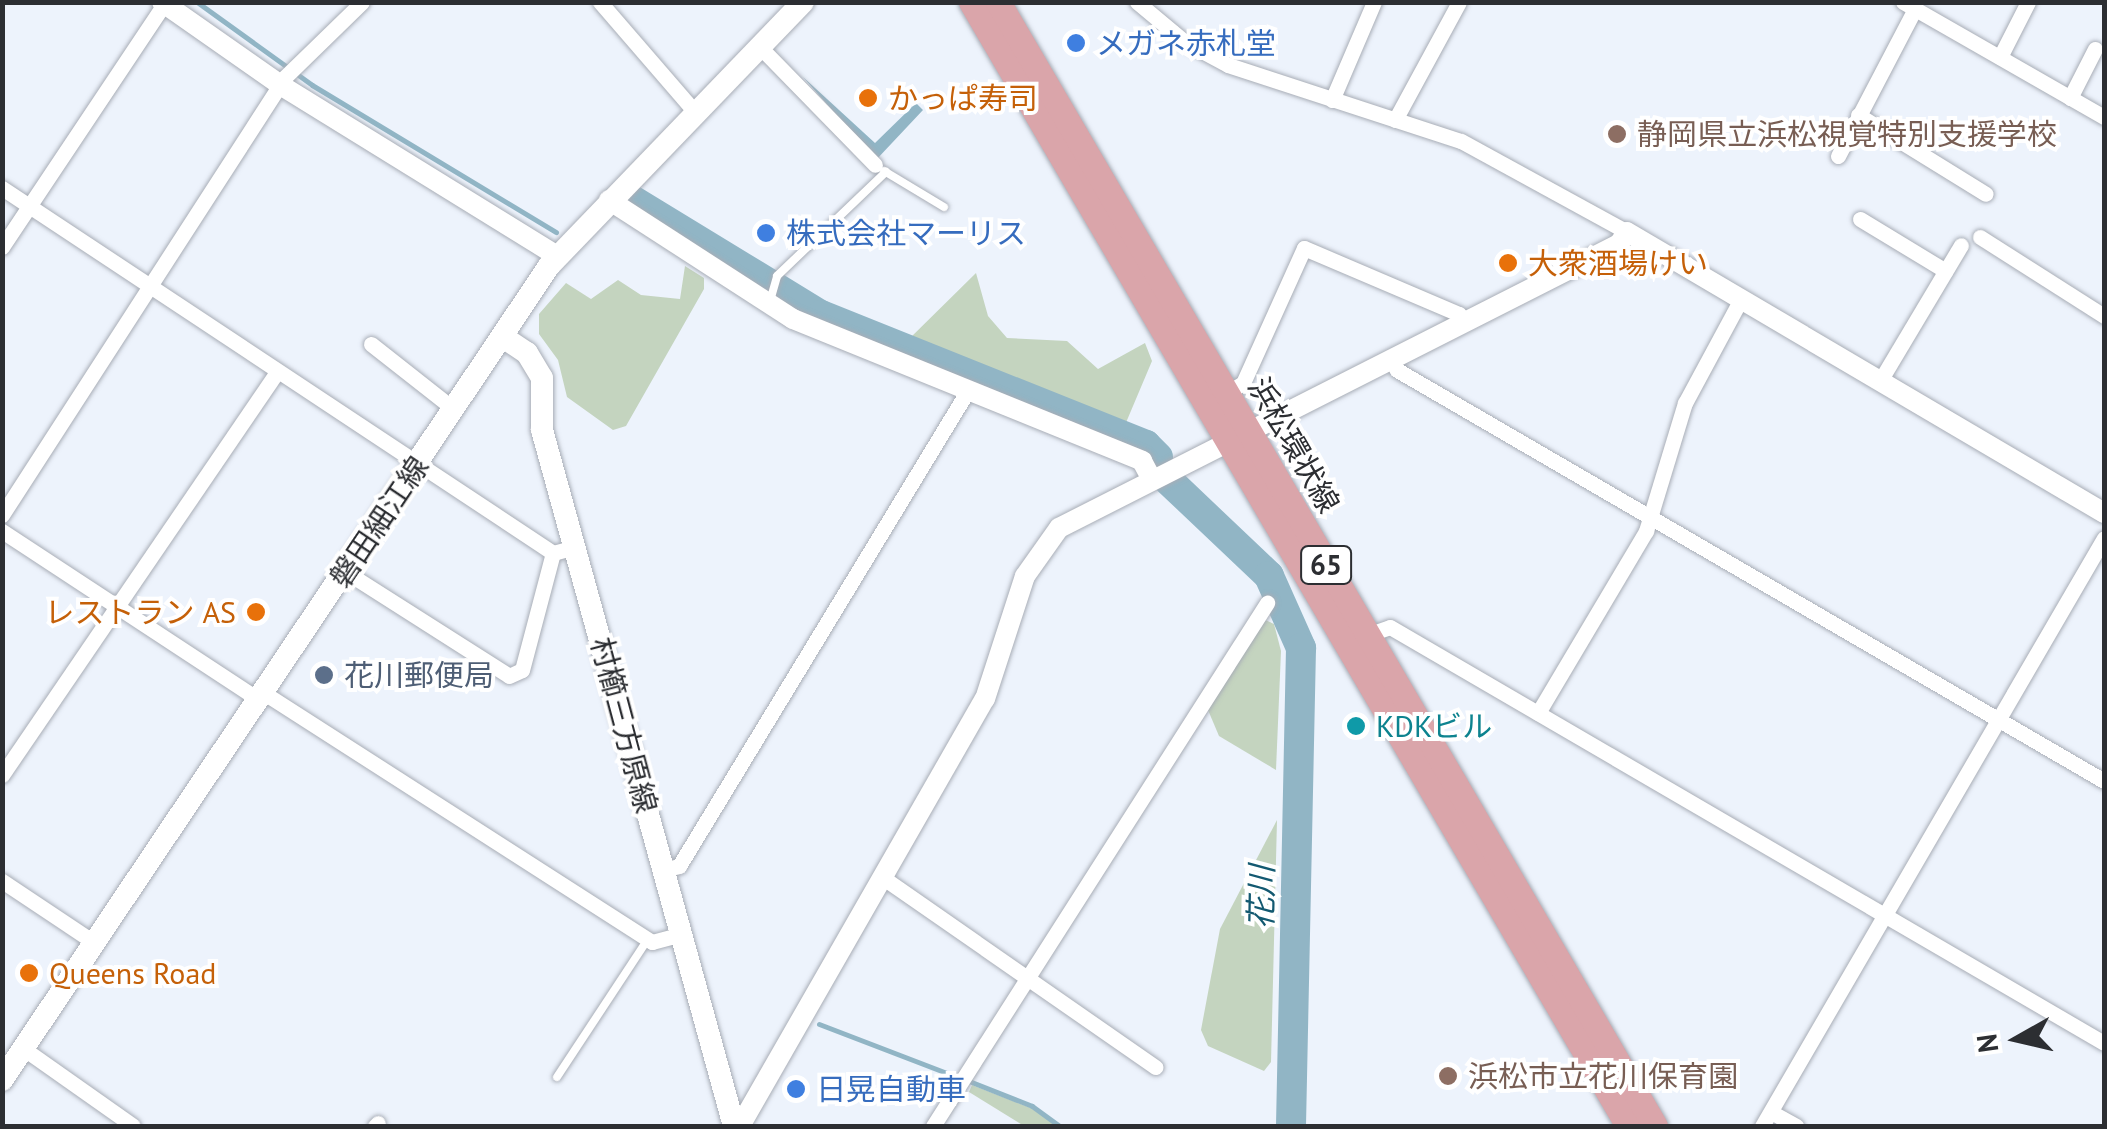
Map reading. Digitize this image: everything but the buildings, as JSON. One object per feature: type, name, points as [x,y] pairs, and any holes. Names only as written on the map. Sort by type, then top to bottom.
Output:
[{"type":"main road","name":"磐田細江線","points":[[2,1080],[556,256],[803,2]]},
{"type":"main road","name":"浜松環状線","points":[[971,2],[1237,435],[1367,635],[1654,1126]]},
{"type":"main road","name":"浜松環状線","points":[[998,2],[1226,393],[1237,435],[1628,1126]]},
{"type":"main road","name":"村櫛三方原線","points":[[502,337],[539,368],[541,424],[564,550],[664,870],[737,1126]]},
{"type":"street","points":[[2,515],[153,290],[287,76],[362,2]]},
{"type":"street","points":[[600,2],[694,110]]},
{"type":"street","points":[[1137,2],[1217,60],[1504,160],[2104,514]]},
{"type":"street","points":[[1332,100],[1374,2]]},
{"type":"street","points":[[1395,120],[1458,2]]},
{"type":"street","points":[[2000,57],[2028,2]]},
{"type":"street","points":[[2,247],[163,3],[287,76],[556,256]]},
{"type":"street","points":[[1838,156],[1909,6],[2104,117]]},
{"type":"street","points":[[759,46],[880,169]]},
{"type":"street","points":[[2070,98],[2095,50]]},
{"type":"street","points":[[1858,116],[1986,194]]},
{"type":"street","points":[[2,188],[277,372],[564,550],[522,670],[509,676],[346,572]]},
{"type":"street","points":[[609,200],[770,302],[967,392],[1142,461],[1151,478]]},
{"type":"street","points":[[1860,219],[1946,271]]},
{"type":"street","points":[[737,1126],[994,682],[1034,558],[1075,516],[1619,244],[1626,232]]},
{"type":"street","points":[[1980,237],[2104,316]]},
{"type":"street","points":[[1880,381],[1961,245]]},
{"type":"street","points":[[1226,393],[1242,383],[1304,248],[1460,314],[1463,322]]},
{"type":"street","points":[[1538,713],[1650,518],[1685,403],[1741,299]]},
{"type":"street","points":[[371,344],[455,410]]},
{"type":"street","points":[[1390,358],[1396,370],[2104,781]]},
{"type":"street","points":[[2,775],[277,372]]},
{"type":"street","points":[[664,870],[679,866],[967,392]]},
{"type":"street","points":[[2,531],[116,607],[648,939],[681,934]]},
{"type":"street","points":[[1796,1126],[1767,1119],[2104,538]]},
{"type":"street","points":[[933,1126],[1267,603]]},
{"type":"street","points":[[1367,635],[1390,627],[2104,1043]]},
{"type":"street","points":[[882,877],[1155,1067]]},
{"type":"street","points":[[2,881],[95,944]]},
{"type":"street","points":[[24,1049],[133,1126]]},
{"type":"lane","points":[[770,302],[775,283],[880,169],[944,207]]},
{"type":"lane","points":[[558,1078],[648,939]]},
{"type":"green space","points":[[685,266],[704,278],[704,289],[626,426],[613,430],[567,397],[558,360],[539,334],[539,314],[566,283],[591,299],[618,280],[641,295],[680,299]]},
{"type":"green space","points":[[976,273],[988,316],[1007,338],[1067,341],[1098,369],[1145,343],[1152,361],[1125,425],[906,342]]},
{"type":"green space","points":[[1263,619],[1274,624],[1281,651],[1276,770],[1219,736],[1208,710]]},
{"type":"green space","points":[[1277,820],[1271,1062],[1264,1071],[1208,1046],[1201,1030],[1220,929]]},
{"type":"green space","points":[[972,1085],[1031,1108],[1057,1126],[1024,1126],[969,1092]]},
{"type":"water","points":[[803,77],[875,143],[916,103],[923,110],[876,160]]},
{"type":"waterway","points":[[197,2],[312,85],[556,232]]},
{"type":"waterway","points":[[629,198],[821,315],[1146,445],[1158,457]]},
{"type":"waterway","name":"花川","points":[[1168,480],[1269,576],[1301,648],[1291,1126]]},
{"type":"waterway","points":[[819,1024],[957,1077]]},
{"type":"waterway","points":[[969,1081],[1032,1106],[1060,1126]]},
{"type":"place","name":"メガネ赤札堂","points":[[1076,43]]},
{"type":"place","name":"かっぱ寿司","points":[[868,98]]},
{"type":"place","name":"静岡県立浜松視覚特別支援学校","points":[[1617,134]]},
{"type":"place","name":"株式会社マーリス","points":[[766,233]]},
{"type":"place","name":"大衆酒場けい","points":[[1508,263]]},
{"type":"place","name":"レストラン AS","points":[[256,612]]},
{"type":"place","name":"花川郵便局","points":[[324,675]]},
{"type":"place","name":"KDKビル","points":[[1356,726]]},
{"type":"place","name":"Queens Road","points":[[29,973]]},
{"type":"place","name":"浜松市立花川保育園","points":[[1448,1076]]},
{"type":"place","name":"日晃自動車","points":[[796,1089]]}]
